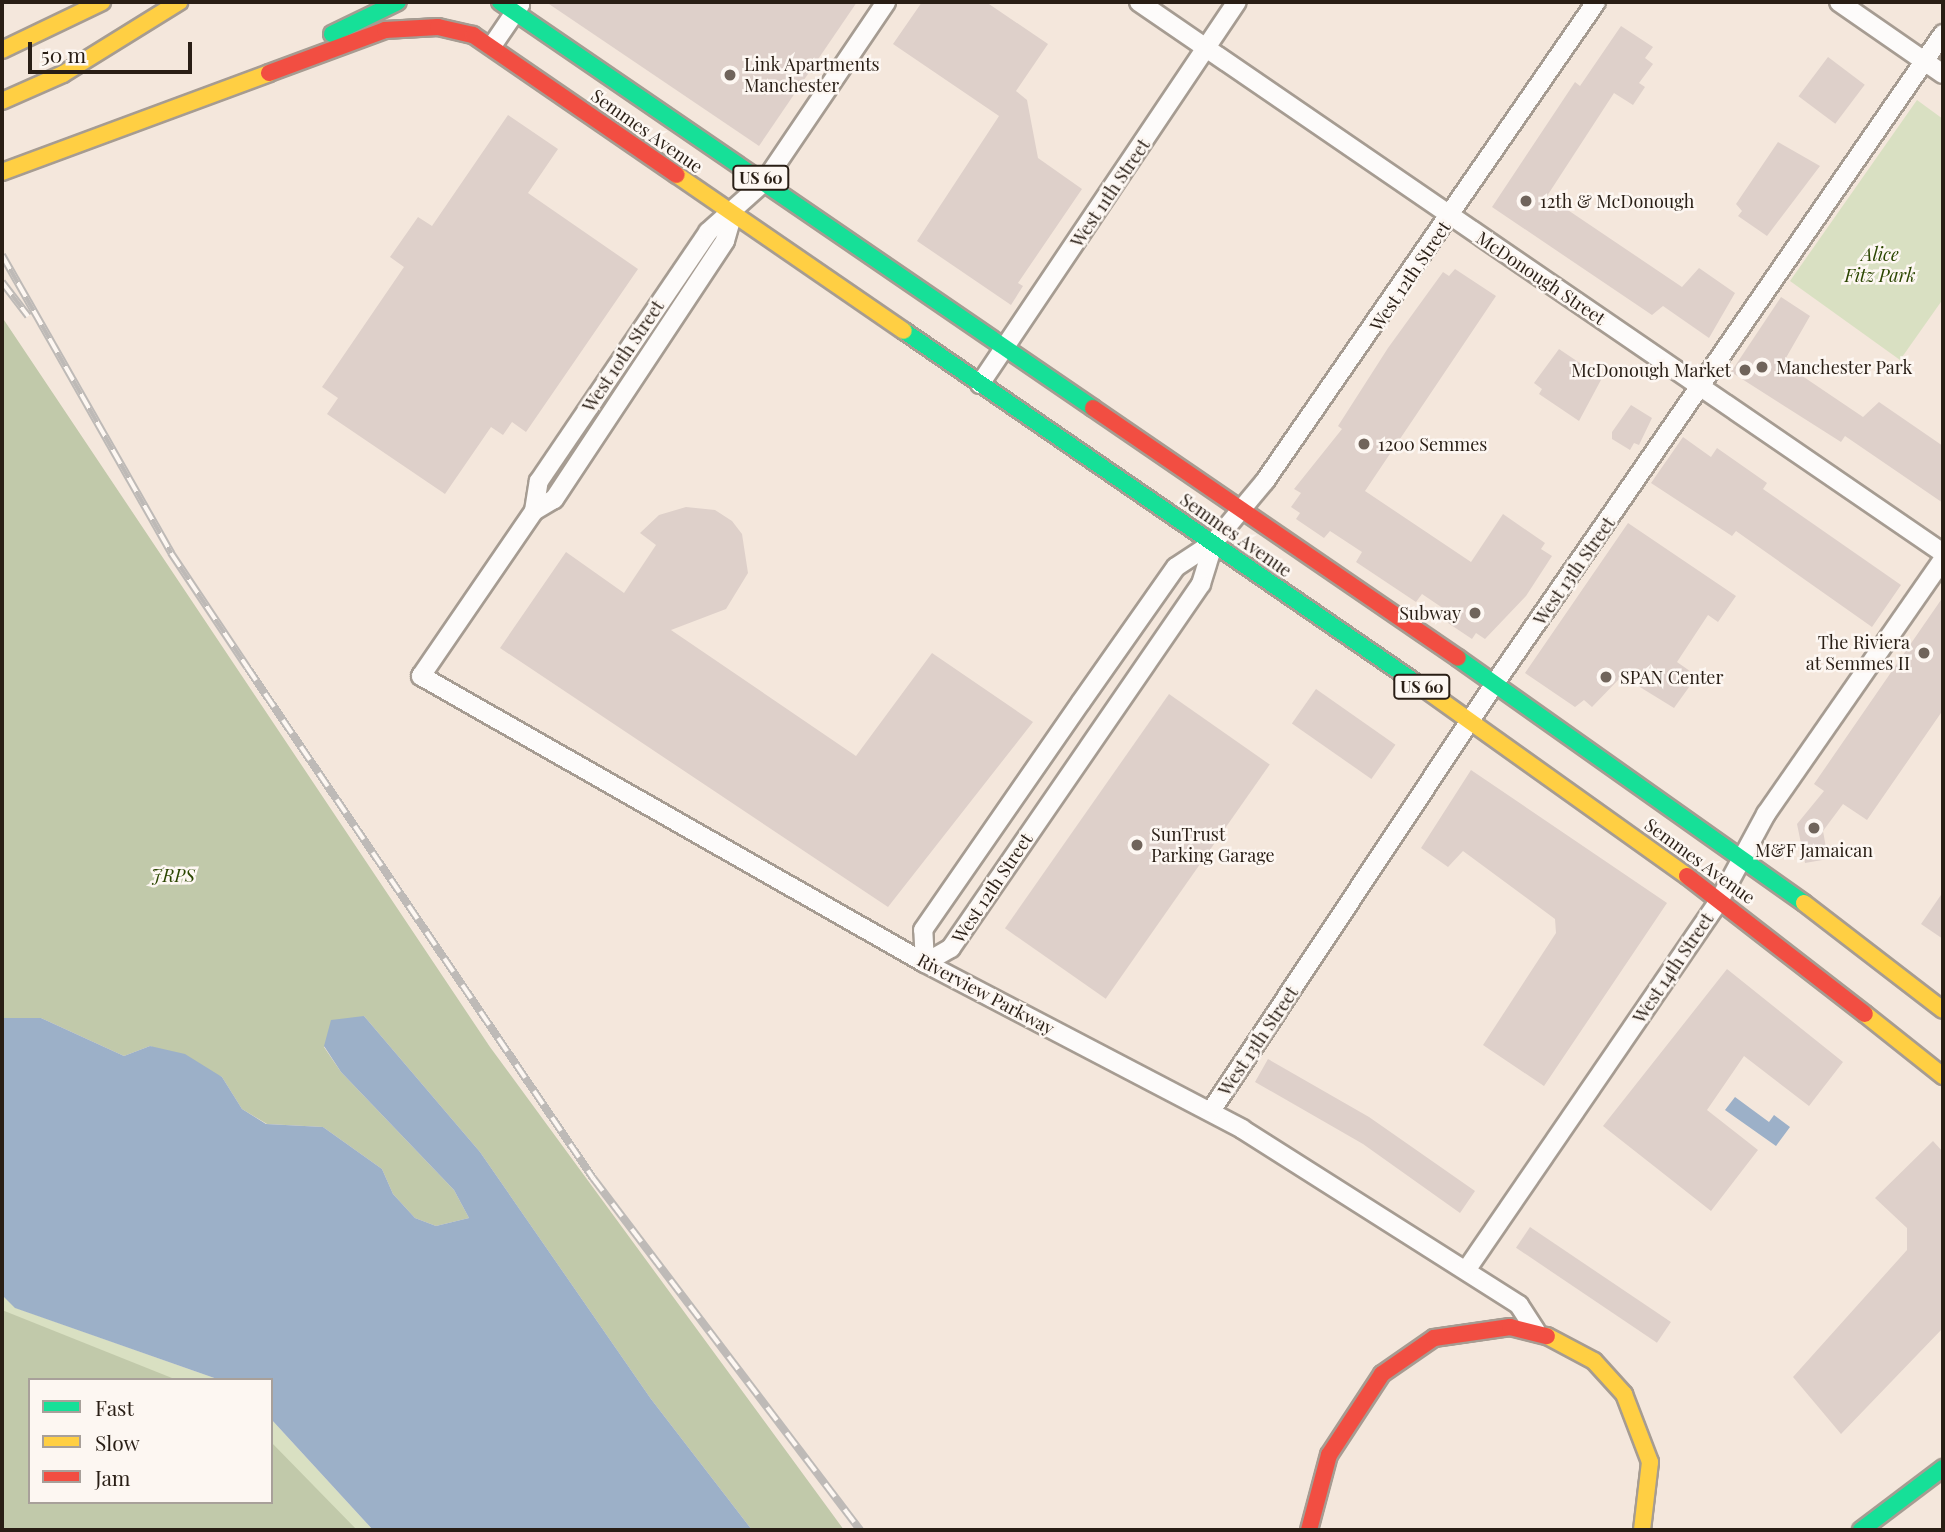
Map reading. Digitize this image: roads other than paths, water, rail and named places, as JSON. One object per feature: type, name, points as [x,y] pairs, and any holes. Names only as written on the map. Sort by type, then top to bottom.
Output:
[{"type":"main road","points":[[2,50],[50,30],[102,2]]},
{"type":"main road","points":[[2,101],[63,74],[179,2]]},
{"type":"main road","points":[[267,72],[398,2]]},
{"type":"main road","name":"Semmes Avenue","points":[[500,2],[519,7],[1003,349],[1495,683],[1740,854],[1943,1010]]},
{"type":"main road","name":"US 60","points":[[2,172],[69,150],[267,72],[404,27],[459,31],[492,46]]},
{"type":"main road","name":"Semmes Avenue","points":[[492,46],[1470,720],[1720,899],[1943,1076]]},
{"type":"main road","points":[[1309,1530],[1319,1481],[1339,1434],[1398,1360],[1453,1332],[1482,1327],[1535,1331],[1594,1361],[1635,1412],[1650,1462],[1642,1530]]},
{"type":"main road","points":[[1861,1530],[1943,1468]]},
{"type":"street","name":"West 10th Street","points":[[421,676],[534,511],[539,481],[708,232],[733,213],[765,181],[886,2]]},
{"type":"street","name":"McDonough Street","points":[[1139,2],[1943,553]]},
{"type":"street","name":"West 11th Street","points":[[980,384],[1237,2]]},
{"type":"street","name":"West 12th Street","points":[[1214,542],[1201,584],[951,948],[925,963],[925,926],[1176,567],[1214,542],[1374,331],[1596,2]]},
{"type":"street","points":[[1839,2],[1943,74]]},
{"type":"street","points":[[492,46],[519,7]]},
{"type":"street","name":"West 13th Street","points":[[1211,1111],[1495,683],[1943,34]]},
{"type":"street","name":"West 14th Street","points":[[1467,1269],[1720,899],[1740,854],[1943,559]]},
{"type":"street","name":"Riverview Parkway","points":[[421,676],[925,963],[1211,1111],[1467,1269],[1519,1305],[1535,1331]]},
{"type":"water","points":[[364,1016],[480,1152],[651,1399],[752,1530],[373,1530],[273,1421],[273,1378],[214,1378],[15,1308],[2,1295],[2,1018],[41,1018],[124,1056],[150,1046],[185,1054],[222,1077],[242,1109],[266,1124],[323,1127],[382,1169],[393,1194],[415,1218],[436,1226],[469,1218],[454,1190],[341,1072],[324,1046],[331,1020]]},
{"type":"water","points":[[1735,1097],[1769,1122],[1774,1115],[1790,1127],[1776,1146],[1725,1110]]},
{"type":"railway","points":[[2,255],[171,553],[247,667],[593,1178],[860,1530]]},
{"type":"railway","points":[[2,282],[28,316]]},
{"type":"place","name":"Link Apartments Manchester","points":[[730,75]]},
{"type":"place","name":"12th & McDonough","points":[[1526,201]]},
{"type":"place","name":"Manchester Park","points":[[1762,367]]},
{"type":"place","name":"McDonough Market","points":[[1745,370]]},
{"type":"place","name":"1200 Semmes","points":[[1364,444]]},
{"type":"place","name":"Subway","points":[[1475,613]]},
{"type":"place","name":"The Riviera at Semmes II","points":[[1924,653]]},
{"type":"place","name":"SPAN Center","points":[[1606,677]]},
{"type":"place","name":"M&F Jamaican","points":[[1814,828]]},
{"type":"place","name":"SunTrust Parking Garage","points":[[1137,845]]},
{"type":"park label","name":"Alice Fitz Park","points":[[1880,265]]},
{"type":"park label","name":"JRPS","points":[[173,875]]}]
